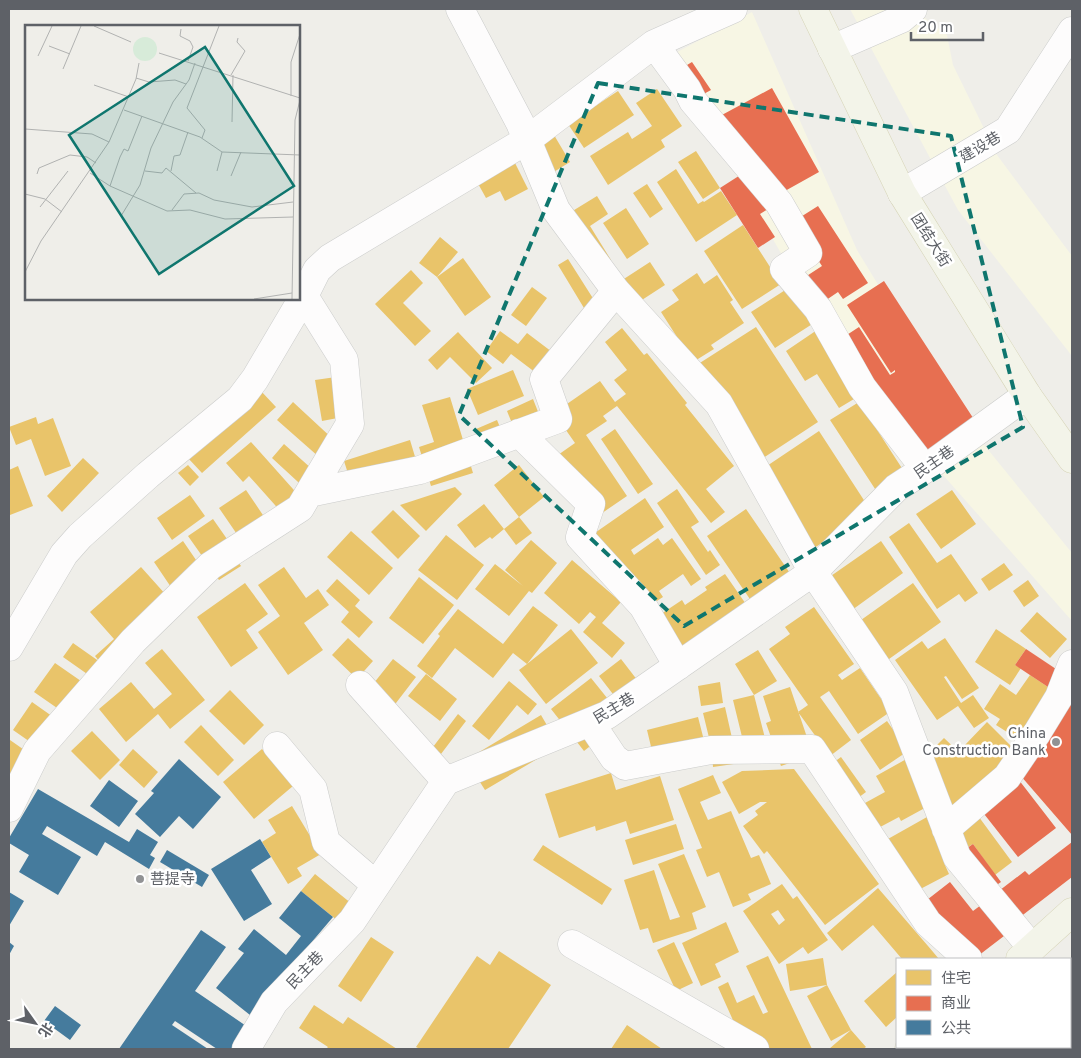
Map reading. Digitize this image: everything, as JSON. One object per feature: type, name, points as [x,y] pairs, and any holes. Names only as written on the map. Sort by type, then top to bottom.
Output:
[{"type":"main road","name":"团结大街","points":[[813,9],[902,193],[1027,395],[1072,459]]},
{"type":"main road","points":[[1026,954],[1069,921]]},
{"type":"street","points":[[460,9],[520,123],[556,210],[616,291],[718,404],[812,572],[894,692],[957,857],[1026,954]]},
{"type":"street","points":[[9,647],[64,554],[80,536],[148,475],[240,399],[255,379],[304,296],[317,270],[330,258],[527,140],[654,44],[733,9]]},
{"type":"street","points":[[832,49],[901,19],[913,9]]},
{"type":"street","name":"建设巷","points":[[902,193],[1008,130],[1072,31]]},
{"type":"street","points":[[654,44],[692,100],[778,203],[808,253],[784,269],[818,309],[862,386],[925,469]]},
{"type":"street","points":[[309,493],[420,470],[558,419],[544,379],[616,291]]},
{"type":"street","points":[[9,808],[36,752],[133,641],[210,566],[300,508],[350,424],[344,360],[304,296]]},
{"type":"street","name":"民主巷","points":[[246,1049],[274,1002],[352,921],[446,781],[607,715],[812,572],[896,488],[1027,395]]},
{"type":"street","points":[[519,433],[591,504],[580,537],[642,606],[678,666]]},
{"type":"street","points":[[946,829],[1007,777],[1059,696],[1072,664]]},
{"type":"street","points":[[360,685],[446,781]]},
{"type":"street","points":[[590,722],[614,758],[625,766],[711,750],[812,749],[928,923],[967,958]]},
{"type":"street","points":[[277,746],[313,790],[326,842],[376,885]]},
{"type":"street","points":[[572,944],[755,1049]]},
{"type":"highlighted area","points":[[598,83],[951,136],[1023,427],[684,626],[459,415]]},
{"type":"shaded area","points":[[850,9],[913,9],[947,35],[953,65],[997,155],[1072,256],[1072,356],[958,210]]},
{"type":"shaded area","points":[[752,12],[857,250],[950,403],[1072,553],[1072,621],[928,458],[907,472],[668,57]]},
{"type":"building: 住宅","points":[[657,89],[682,126],[661,140],[665,147],[608,185],[590,156],[628,132],[632,139],[652,126],[636,103]]},
{"type":"building: 住宅","points":[[618,91],[634,115],[584,148],[568,124]]},
{"type":"building: 住宅","points":[[554,135],[570,162],[544,178],[528,151]]},
{"type":"building: 住宅","points":[[696,151],[720,188],[703,199],[678,162]]},
{"type":"building: 住宅","points":[[514,161],[528,189],[505,201],[500,191],[486,198],[476,180]]},
{"type":"building: 住宅","points":[[676,169],[698,204],[721,191],[737,215],[696,242],[657,182]]},
{"type":"building: 住宅","points":[[647,184],[663,209],[650,218],[633,193]]},
{"type":"building: 住宅","points":[[597,196],[608,214],[590,226],[611,260],[603,265],[566,215]]},
{"type":"building: 住宅","points":[[626,208],[649,244],[627,259],[603,223]]},
{"type":"building: 住宅","points":[[743,225],[781,284],[742,309],[704,251]]},
{"type":"building: 住宅","points":[[440,237],[458,252],[437,277],[419,263]]},
{"type":"building: 住宅","points":[[463,258],[491,297],[465,316],[437,277]]},
{"type":"building: 住宅","points":[[568,259],[601,311],[590,318],[558,265]]},
{"type":"building: 住宅","points":[[650,262],[665,285],[628,309],[613,286]]},
{"type":"building: 住宅","points":[[411,270],[423,283],[403,303],[431,331],[415,346],[375,304]]},
{"type":"building: 住宅","points":[[697,273],[704,284],[717,275],[733,300],[730,302],[744,323],[711,345],[714,349],[677,372],[661,347],[677,337],[661,312],[679,300],[672,290]]},
{"type":"building: 住宅","points":[[793,285],[817,321],[775,348],[751,312]]},
{"type":"building: 住宅","points":[[532,287],[547,298],[526,326],[511,315]]},
{"type":"building: 住宅","points":[[756,327],[818,422],[754,464],[692,368]]},
{"type":"building: 住宅","points":[[622,328],[644,355],[647,353],[687,403],[685,405],[734,466],[706,489],[725,512],[711,523],[617,406],[603,416],[607,421],[586,435],[627,496],[589,522],[548,462],[575,443],[554,413],[600,381],[615,402],[626,394],[614,380],[627,370],[605,342]]},
{"type":"building: 住宅","points":[[817,330],[859,396],[839,408],[817,374],[805,381],[786,351]]},
{"type":"building: 住宅","points":[[500,331],[518,344],[527,333],[560,358],[544,379],[511,354],[503,364],[486,351]]},
{"type":"building: 住宅","points":[[458,332],[492,368],[476,383],[450,357],[437,370],[428,360]]},
{"type":"building: 住宅","points":[[513,370],[524,396],[478,415],[467,389]]},
{"type":"building: 住宅","points":[[336,377],[343,417],[322,421],[315,380]]},
{"type":"building: 住宅","points":[[260,390],[276,407],[202,473],[187,457]]},
{"type":"building: 住宅","points":[[450,397],[473,473],[431,486],[419,447],[434,442],[422,405]]},
{"type":"building: 住宅","points":[[533,399],[546,432],[520,443],[507,411]]},
{"type":"building: 住宅","points":[[293,402],[334,440],[319,457],[277,420]]},
{"type":"building: 住宅","points":[[859,402],[907,476],[879,495],[830,420]]},
{"type":"building: 住宅","points":[[36,417],[38,424],[53,418],[71,466],[45,476],[31,439],[16,445],[9,427]]},
{"type":"building: 住宅","points":[[497,420],[509,449],[489,458],[476,429]]},
{"type":"building: 住宅","points":[[615,429],[653,484],[638,494],[601,439]]},
{"type":"building: 住宅","points":[[819,431],[871,511],[808,552],[758,472]]},
{"type":"building: 住宅","points":[[410,440],[422,480],[352,486],[344,461]]},
{"type":"building: 住宅","points":[[251,442],[301,498],[283,514],[249,476],[243,482],[226,463]]},
{"type":"building: 住宅","points":[[284,444],[312,469],[310,493],[272,458]]},
{"type":"building: 住宅","points":[[83,458],[99,473],[62,512],[47,496]]},
{"type":"building: 住宅","points":[[188,465],[199,477],[190,486],[178,473]]},
{"type":"building: 住宅","points":[[519,465],[544,497],[519,517],[494,485]]},
{"type":"building: 住宅","points":[[18,466],[33,506],[10,515],[9,470]]},
{"type":"building: 住宅","points":[[455,487],[462,494],[426,531],[400,505]]},
{"type":"building: 住宅","points":[[677,489],[699,522],[691,527],[708,552],[710,550],[720,565],[706,575],[657,503]]},
{"type":"building: 住宅","points":[[246,490],[269,524],[243,543],[219,508]]},
{"type":"building: 住宅","points":[[952,490],[976,524],[941,549],[916,514]]},
{"type":"building: 住宅","points":[[190,495],[205,516],[172,540],[157,518]]},
{"type":"building: 住宅","points":[[645,498],[664,527],[631,550],[634,555],[658,538],[663,545],[672,538],[701,579],[691,586],[683,574],[659,591],[663,597],[640,612],[589,537]]},
{"type":"building: 住宅","points":[[484,504],[504,529],[492,539],[490,537],[475,548],[457,525]]},
{"type":"building: 住宅","points":[[746,509],[796,582],[758,611],[707,536]]},
{"type":"building: 住宅","points":[[393,510],[420,536],[398,559],[371,532]]},
{"type":"building: 住宅","points":[[519,517],[532,533],[516,545],[504,529]]},
{"type":"building: 住宅","points":[[213,519],[234,549],[231,552],[241,566],[219,580],[188,536]]},
{"type":"building: 住宅","points":[[909,523],[937,563],[951,554],[978,593],[965,602],[959,594],[937,609],[889,537]]},
{"type":"building: 住宅","points":[[351,531],[393,568],[369,595],[327,557]]},
{"type":"building: 住宅","points":[[446,535],[484,565],[457,600],[418,570]]},
{"type":"building: 住宅","points":[[531,540],[557,563],[532,593],[529,591],[509,616],[475,589],[495,564],[523,586],[505,570]]},
{"type":"building: 住宅","points":[[183,541],[207,576],[177,596],[154,562]]},
{"type":"building: 住宅","points":[[881,541],[903,573],[841,618],[818,585]]},
{"type":"building: 住宅","points":[[572,560],[621,602],[602,623],[625,643],[612,658],[583,632],[596,617],[590,612],[579,624],[544,593]]},
{"type":"building: 住宅","points":[[1004,563],[1013,575],[989,591],[981,579]]},
{"type":"building: 住宅","points":[[141,567],[175,605],[90,676],[63,657],[73,643],[100,662],[95,656],[114,639],[90,612]]},
{"type":"building: 住宅","points":[[284,567],[306,598],[318,589],[329,605],[304,623],[323,650],[288,675],[258,632],[280,616],[258,585]]},
{"type":"building: 住宅","points":[[725,574],[757,620],[737,634],[741,639],[683,679],[646,624],[682,600],[685,605],[707,590],[705,587]]},
{"type":"building: 住宅","points":[[419,577],[454,605],[423,644],[389,618]]},
{"type":"building: 住宅","points":[[337,579],[360,600],[355,606],[373,622],[359,638],[341,622],[349,612],[326,591]]},
{"type":"building: 住宅","points":[[1028,580],[1039,596],[1024,607],[1013,591]]},
{"type":"building: 住宅","points":[[245,583],[268,614],[246,630],[258,648],[231,667],[197,617]]},
{"type":"building: 住宅","points":[[913,583],[941,622],[875,669],[847,630]]},
{"type":"building: 住宅","points":[[533,606],[558,625],[527,664],[513,653],[493,678],[455,648],[432,678],[417,666],[440,636],[438,634],[458,609],[503,644]]},
{"type":"building: 住宅","points":[[814,607],[854,664],[838,675],[842,680],[860,668],[890,712],[858,734],[829,691],[820,697],[851,740],[830,756],[798,712],[808,705],[769,649],[790,634],[785,627]]},
{"type":"building: 住宅","points":[[1037,612],[1067,639],[1050,658],[1020,631]]},
{"type":"building: 住宅","points":[[571,629],[598,663],[546,704],[519,670]]},
{"type":"building: 住宅","points":[[996,629],[1026,649],[1015,665],[1021,668],[1010,685],[975,662]]},
{"type":"building: 住宅","points":[[348,638],[373,661],[357,679],[332,655]]},
{"type":"building: 住宅","points":[[945,638],[979,688],[962,699],[946,676],[944,677],[961,703],[973,695],[989,718],[974,728],[958,706],[937,720],[895,660],[922,641],[928,649]]},
{"type":"building: 住宅","points":[[162,649],[205,700],[170,729],[158,714],[126,742],[99,709],[131,682],[154,709],[172,694],[145,663]]},
{"type":"building: 住宅","points":[[758,650],[777,681],[754,695],[735,664]]},
{"type":"building: 住宅","points":[[393,659],[416,677],[386,716],[362,698]]},
{"type":"building: 住宅","points":[[621,659],[648,694],[626,711],[599,676]]},
{"type":"building: 住宅","points":[[55,663],[91,688],[70,717],[34,692]]},
{"type":"building: 住宅","points":[[426,674],[457,699],[440,721],[408,696]]},
{"type":"building: 住宅","points":[[1030,675],[1054,691],[1021,741],[996,725],[1000,719],[984,709],[1000,684],[1016,695]]},
{"type":"building: 住宅","points":[[591,678],[624,719],[584,751],[551,709]]},
{"type":"building: 住宅","points":[[509,681],[537,704],[528,715],[517,705],[489,740],[472,726]]},
{"type":"building: 住宅","points":[[720,682],[723,703],[701,706],[698,686]]},
{"type":"building: 住宅","points":[[790,687],[813,755],[781,766],[766,723],[771,721],[763,696]]},
{"type":"building: 住宅","points":[[230,690],[264,725],[244,745],[209,711]]},
{"type":"building: 住宅","points":[[754,695],[766,742],[768,759],[713,767],[712,750],[703,713],[725,707],[734,747],[744,745],[733,700]]},
{"type":"building: 住宅","points":[[32,702],[66,726],[46,753],[13,730]]},
{"type":"building: 住宅","points":[[458,714],[466,721],[441,754],[433,747]]},
{"type":"building: 住宅","points":[[541,715],[559,746],[485,790],[466,760]]},
{"type":"building: 住宅","points":[[698,717],[709,760],[654,759],[647,730]]},
{"type":"building: 住宅","points":[[887,721],[908,751],[880,770],[860,740]]},
{"type":"building: 住宅","points":[[987,722],[1017,752],[958,813],[930,786],[920,762],[944,738],[961,754],[967,749],[964,746]]},
{"type":"building: 住宅","points":[[201,725],[234,760],[218,776],[184,742]]},
{"type":"building: 住宅","points":[[92,731],[120,760],[100,780],[71,751]]},
{"type":"building: 住宅","points":[[9,741],[40,761],[9,806]]},
{"type":"building: 住宅","points":[[133,749],[158,772],[144,788],[119,765]]},
{"type":"building: 住宅","points":[[262,749],[293,786],[254,819],[223,782]]},
{"type":"building: 住宅","points":[[841,757],[866,792],[843,809],[818,774]]},
{"type":"building: 住宅","points":[[910,757],[934,803],[901,821],[899,817],[867,834],[854,809],[885,792],[876,776]]},
{"type":"building: 住宅","points":[[794,769],[879,884],[825,925],[767,851],[764,854],[743,826],[758,815],[755,811],[767,802],[760,802],[739,814],[722,782],[742,771]]},
{"type":"building: 住宅","points":[[611,773],[616,790],[660,776],[674,820],[630,834],[626,821],[596,831],[595,826],[559,838],[545,794]]},
{"type":"building: 住宅","points":[[713,775],[721,793],[700,802],[708,820],[731,811],[751,858],[759,855],[771,884],[748,894],[751,900],[733,907],[719,872],[707,877],[696,850],[702,848],[678,789]]},
{"type":"building: 住宅","points":[[292,806],[321,854],[297,868],[302,876],[288,884],[262,842],[276,833],[268,820]]},
{"type":"building: 住宅","points":[[976,813],[1012,862],[995,875],[973,844],[963,850],[950,832]]},
{"type":"building: 住宅","points":[[927,817],[950,860],[944,863],[949,874],[907,896],[879,844]]},
{"type":"building: 住宅","points":[[676,824],[684,849],[633,865],[625,840]]},
{"type":"building: 住宅","points":[[543,845],[612,889],[602,905],[533,860]]},
{"type":"building: 住宅","points":[[684,854],[706,907],[692,913],[697,929],[653,943],[648,928],[640,930],[624,880],[654,870],[670,920],[680,917],[658,864]]},
{"type":"building: 住宅","points":[[315,874],[352,904],[338,921],[301,891]]},
{"type":"building: 住宅","points":[[782,884],[793,899],[797,896],[828,940],[808,954],[803,947],[779,964],[743,911]],"holes":[[[778,910],[785,920],[779,925],[771,914]]]},
{"type":"building: 住宅","points":[[878,888],[938,958],[901,958],[873,925],[842,951],[827,933]]},
{"type":"building: 住宅","points":[[726,922],[739,952],[715,964],[721,977],[701,986],[682,943]]},
{"type":"building: 住宅","points":[[371,937],[394,952],[361,1002],[338,986]]},
{"type":"building: 住宅","points":[[674,942],[693,983],[676,991],[657,950]]},
{"type":"building: 住宅","points":[[499,951],[551,985],[508,1049],[420,1049],[416,1047],[477,956],[490,965]]},
{"type":"building: 住宅","points":[[768,956],[812,1049],[746,1049],[718,987],[728,982],[737,1003],[754,995],[763,1014],[768,1012],[746,966]]},
{"type":"building: 住宅","points":[[823,958],[827,985],[790,991],[786,964]]},
{"type":"building: 住宅","points":[[896,973],[896,1018],[886,1027],[864,1001]]},
{"type":"building: 住宅","points":[[827,985],[851,1030],[831,1041],[807,996]]},
{"type":"building: 住宅","points":[[314,1005],[343,1024],[348,1017],[397,1049],[326,1049],[328,1047],[299,1028]]},
{"type":"building: 住宅","points":[[627,1025],[662,1049],[611,1049]]},
{"type":"building: 住宅","points":[[851,1030],[866,1047],[863,1049],[829,1049]]},
{"type":"building: 商业","points":[[692,62],[711,90],[700,96],[682,68]]},
{"type":"building: 商业","points":[[772,88],[819,172],[767,201],[720,116]]},
{"type":"building: 商业","points":[[745,172],[768,209],[760,214],[775,237],[758,248],[720,188]]},
{"type":"building: 商业","points":[[818,206],[868,283],[843,299],[838,292],[816,307],[799,281],[822,266],[808,245],[780,230]]},
{"type":"building: 商业","points":[[884,281],[977,424],[913,467],[833,344],[859,327],[890,375],[895,372],[895,370],[891,373],[847,305]]},
{"type":"building: 商业","points":[[1026,649],[1065,675],[1054,691],[1015,665]]},
{"type":"building: 商业","name":"China Construction Bank","points":[[1072,680],[1072,835],[1020,775]]},
{"type":"building: 商业","points":[[1015,775],[1056,828],[1018,857],[977,805]]},
{"type":"building: 商业","points":[[1072,842],[1072,877],[1011,924],[991,897],[1025,871],[1029,875]]},
{"type":"building: 商业","points":[[973,844],[1001,882],[982,895],[954,857]]},
{"type":"building: 商业","points":[[950,882],[973,911],[981,905],[1004,936],[973,958],[914,910]]},
{"type":"building: 公共","points":[[179,759],[221,797],[193,829],[179,816],[160,837],[135,814],[154,793],[151,791]]},
{"type":"building: 公共","points":[[109,780],[138,801],[119,827],[90,806]]},
{"type":"building: 公共","points":[[38,789],[129,842],[137,829],[158,842],[150,855],[155,858],[149,869],[105,842],[97,856],[47,826],[42,834],[81,857],[58,895],[19,872],[29,855],[9,843],[9,838]]},
{"type":"building: 公共","points":[[260,839],[271,857],[251,870],[272,904],[244,921],[211,869]]},
{"type":"building: 公共","points":[[167,850],[209,875],[202,887],[160,862]]},
{"type":"building: 公共","points":[[301,891],[333,917],[250,1015],[216,988],[244,953],[238,949],[254,929],[286,955],[301,936],[279,918]]},
{"type":"building: 公共","points":[[9,892],[24,901],[9,926]]},
{"type":"building: 公共","points":[[201,930],[226,947],[195,991],[258,1034],[248,1049],[217,1049],[175,1021],[172,1025],[208,1049],[119,1049]]},
{"type":"building: 公共","points":[[9,942],[14,946],[9,955]]},
{"type":"building: 公共","points":[[55,1006],[81,1025],[70,1040],[44,1021]]},
{"type":"place","name":"China Construction Bank","points":[[1056,742]]},
{"type":"place","name":"菩提寺","points":[[140,879]]}]
